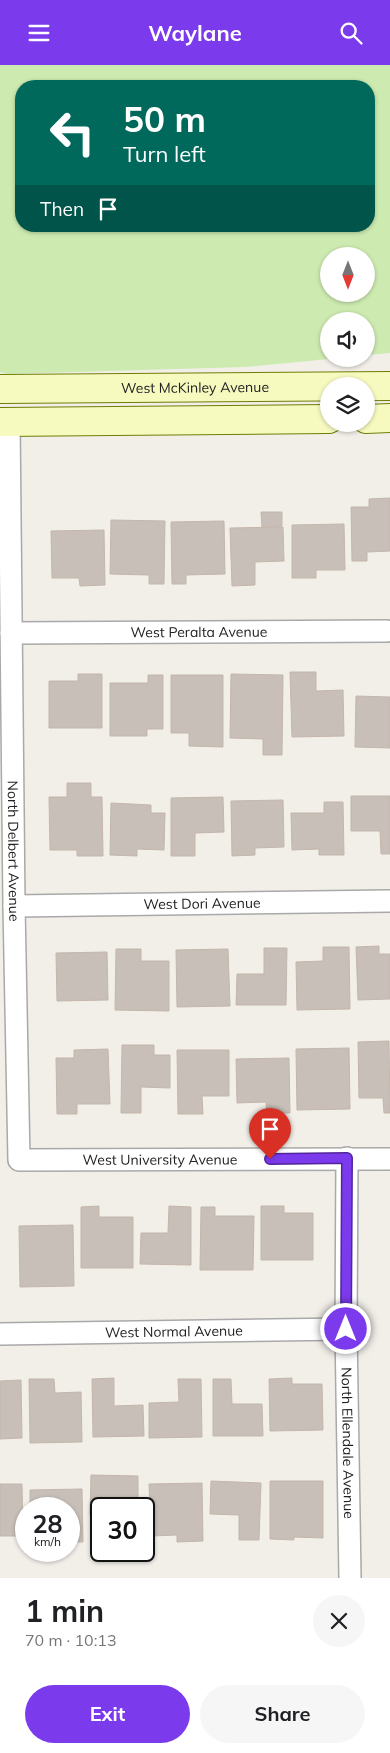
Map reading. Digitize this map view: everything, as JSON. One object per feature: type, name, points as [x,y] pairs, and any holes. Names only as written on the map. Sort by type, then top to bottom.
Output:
[{"type":"main road","name":"West McKinley Avenue","points":[[0,389],[390,385]]},
{"type":"main road","points":[[375,419],[390,418]]},
{"type":"main road","points":[[4,422],[320,419]]},
{"type":"street","name":"North Delbert Avenue","points":[[4,422],[11,633],[19,1160]]},
{"type":"street","name":"West Peralta Avenue","points":[[11,633],[387,631]]},
{"type":"street","name":"West Dori Avenue","points":[[14,906],[390,901]]},
{"type":"street","name":"North Ellendale Avenue","points":[[347,1158],[346,1329],[350,1578]]},
{"type":"street","name":"West University Avenue","points":[[19,1160],[390,1159]]},
{"type":"street","name":"West Normal Avenue","points":[[0,1334],[346,1329]]},
{"type":"green space","points":[[0,65],[390,65],[390,353],[375,354],[375,312],[320,312],[320,360],[245,367],[7,374],[0,372]]},
{"type":"building","points":[[390,498],[390,551],[367,552],[367,561],[352,561],[351,507],[369,507],[369,499]]},
{"type":"building","points":[[261,512],[282,512],[282,526],[262,527]]},
{"type":"building","points":[[111,520],[165,521],[164,584],[149,584],[149,575],[110,574]]},
{"type":"building","points":[[224,521],[225,574],[186,575],[186,584],[172,584],[171,522]]},
{"type":"building","points":[[344,524],[345,570],[316,570],[316,578],[292,578],[292,525]]},
{"type":"building","points":[[283,527],[284,561],[255,562],[255,585],[232,586],[230,528]]},
{"type":"building","points":[[104,530],[105,585],[80,586],[79,578],[52,578],[51,531]]},
{"type":"building","points":[[290,672],[316,672],[316,691],[343,690],[344,736],[292,737]]},
{"type":"building","points":[[78,674],[102,674],[102,728],[49,728],[49,681],[78,681]]},
{"type":"building","points":[[231,674],[283,675],[282,755],[263,755],[263,739],[230,738]]},
{"type":"building","points":[[148,675],[163,675],[163,729],[147,729],[147,736],[110,736],[110,683],[148,683]]},
{"type":"building","points":[[171,675],[223,675],[223,747],[189,746],[189,733],[171,733]]},
{"type":"building","points":[[356,696],[390,697],[390,748],[355,747]]},
{"type":"building","points":[[67,783],[91,783],[91,797],[102,797],[103,856],[77,856],[77,850],[50,850],[49,797],[67,797]]},
{"type":"building","points":[[351,796],[390,796],[390,854],[381,854],[380,831],[351,831]]},
{"type":"building","points":[[223,797],[224,832],[195,833],[195,856],[171,856],[171,798]]},
{"type":"building","points":[[283,800],[284,847],[255,848],[255,855],[232,856],[231,801]]},
{"type":"building","points":[[324,802],[343,802],[344,855],[319,855],[319,849],[292,850],[291,813],[324,813]]},
{"type":"building","points":[[111,803],[151,805],[151,813],[165,813],[164,850],[137,849],[137,856],[110,855]]},
{"type":"building","points":[[379,946],[379,954],[390,954],[390,999],[358,1000],[356,947]]},
{"type":"building","points":[[323,947],[349,947],[350,1009],[297,1010],[296,962],[323,961]]},
{"type":"building","points":[[264,948],[287,948],[286,1005],[236,1005],[237,974],[264,974]]},
{"type":"building","points":[[116,949],[141,949],[141,961],[169,961],[169,1011],[115,1010]]},
{"type":"building","points":[[228,949],[230,1006],[177,1007],[176,950]]},
{"type":"building","points":[[107,952],[108,1000],[57,1001],[56,953]]},
{"type":"building","points":[[389,1041],[390,1113],[384,1113],[383,1098],[359,1098],[358,1042]]},
{"type":"building","points":[[122,1045],[154,1045],[154,1055],[170,1055],[170,1088],[141,1087],[141,1113],[121,1113]]},
{"type":"building","points":[[349,1048],[350,1109],[297,1110],[296,1049]]},
{"type":"building","points":[[108,1049],[110,1104],[77,1104],[77,1114],[57,1114],[56,1058],[74,1058],[74,1050]]},
{"type":"building","points":[[177,1050],[229,1050],[229,1096],[202,1096],[203,1114],[178,1114]]},
{"type":"building","points":[[289,1058],[290,1113],[267,1113],[266,1102],[237,1103],[236,1059]]},
{"type":"building","points":[[99,1206],[99,1217],[133,1217],[133,1268],[81,1268],[81,1207]]},
{"type":"building","points":[[169,1206],[191,1207],[191,1265],[140,1264],[141,1233],[168,1233]]},
{"type":"building","points":[[261,1206],[284,1206],[284,1213],[313,1213],[313,1260],[261,1260]]},
{"type":"building","points":[[201,1207],[215,1207],[215,1216],[254,1216],[253,1270],[200,1270]]},
{"type":"building","points":[[73,1225],[74,1286],[20,1287],[19,1226]]},
{"type":"building","points":[[114,1378],[114,1406],[143,1405],[144,1436],[93,1437],[92,1379]]},
{"type":"building","points":[[292,1378],[292,1384],[322,1384],[323,1430],[270,1431],[269,1379]]},
{"type":"building","points":[[29,1379],[54,1379],[55,1393],[81,1392],[82,1442],[30,1443]]},
{"type":"building","points":[[178,1379],[201,1379],[202,1437],[149,1438],[149,1403],[179,1402]]},
{"type":"building","points":[[213,1379],[231,1379],[232,1404],[262,1404],[263,1436],[213,1436]]},
{"type":"building","points":[[21,1380],[22,1438],[0,1439],[0,1381]]},
{"type":"building","points":[[91,1475],[138,1476],[138,1497],[90,1497]]},
{"type":"building","points":[[211,1481],[261,1483],[259,1540],[239,1540],[239,1515],[210,1514]]},
{"type":"building","points":[[270,1481],[323,1481],[323,1538],[294,1537],[294,1540],[270,1539]]},
{"type":"building","points":[[202,1483],[203,1541],[177,1542],[177,1535],[155,1536],[155,1497],[150,1497],[149,1484]]},
{"type":"building","points":[[0,1484],[22,1484],[22,1497],[15,1497],[15,1536],[0,1536]]},
{"type":"building","points":[[82,1489],[83,1542],[80,1542],[80,1497],[30,1497],[30,1490]]},
{"type":"route","points":[[270,1159],[347,1158],[346,1329]]}]
